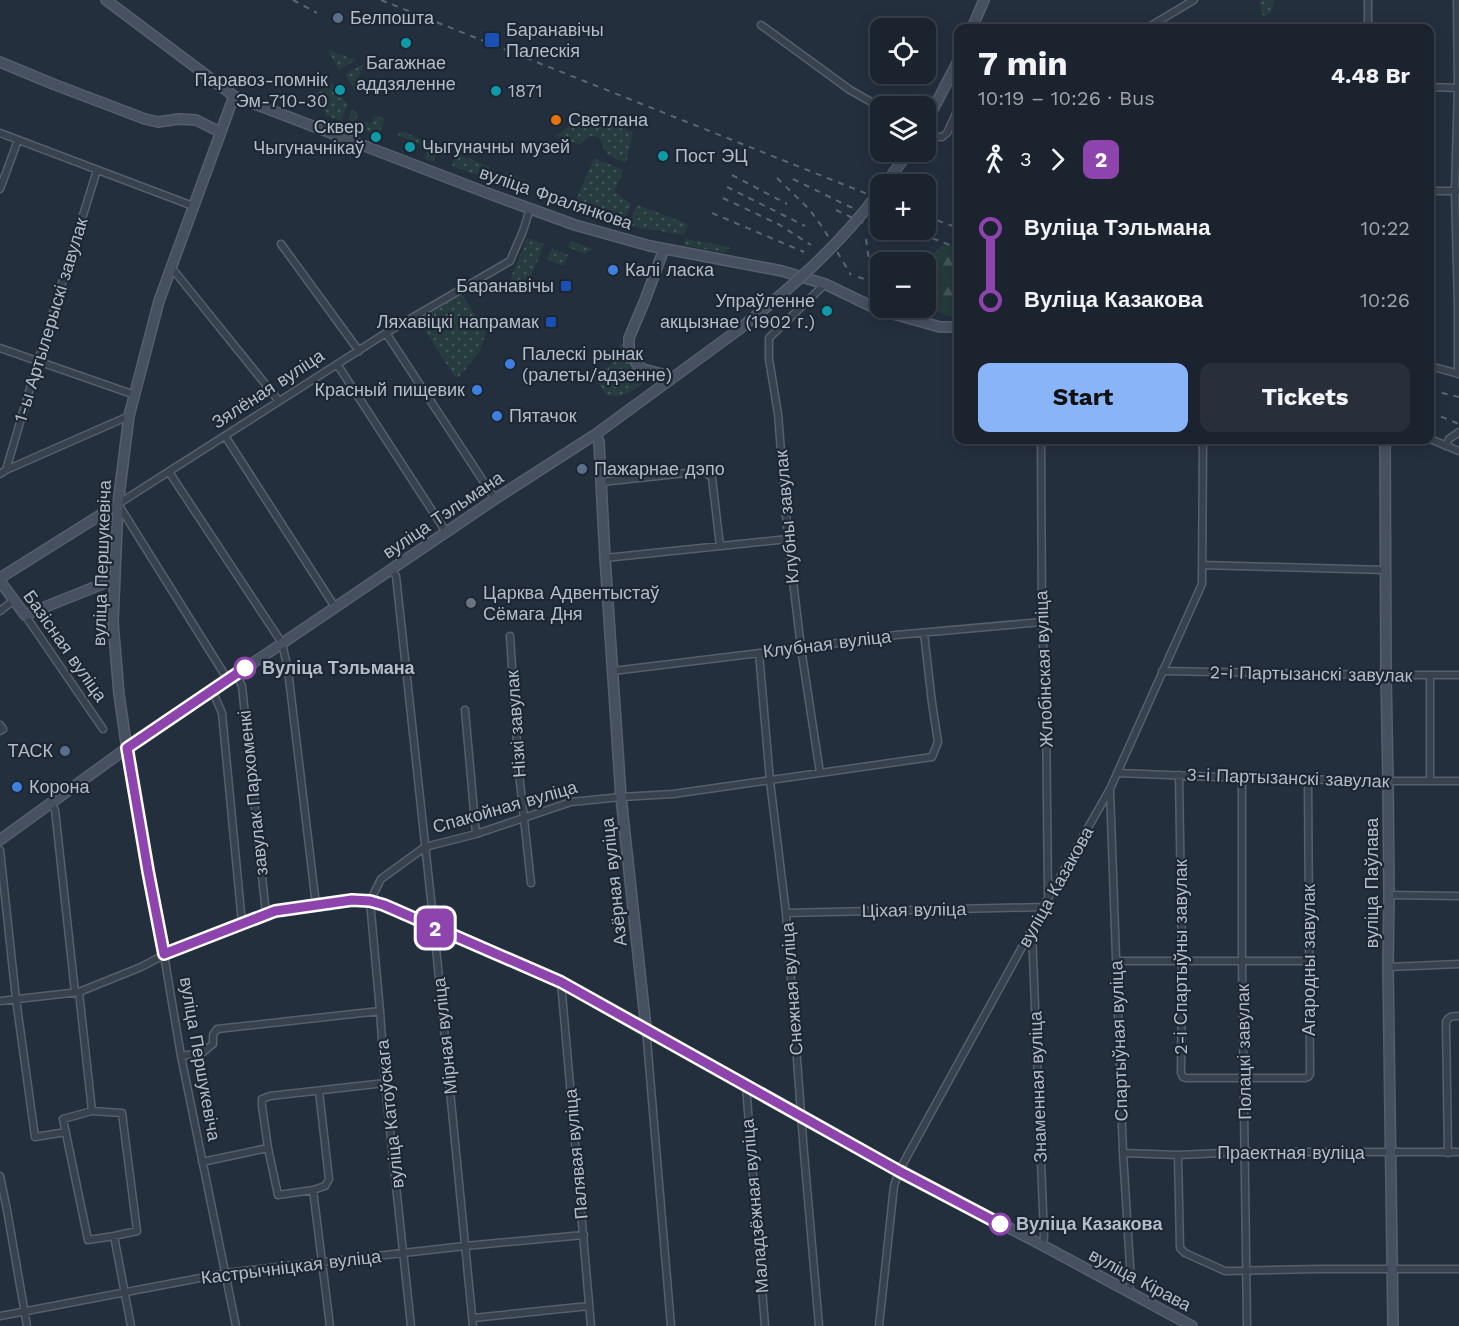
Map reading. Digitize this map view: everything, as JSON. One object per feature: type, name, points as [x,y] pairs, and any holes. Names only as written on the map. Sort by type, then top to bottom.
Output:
[{"type":"main road","name":"вуліца Фралянкова","points":[[106,0],[234,96],[575,225],[631,242],[782,271],[825,284],[879,310],[940,327],[954,327]]},
{"type":"main road","points":[[974,24],[984,0]]},
{"type":"main road","points":[[0,62],[145,119],[158,122],[179,119],[196,120],[220,132]]},
{"type":"main road","points":[[936,104],[954,69]]},
{"type":"main road","name":"вуліца Першукевіча","points":[[164,954],[119,694],[113,622],[118,504],[129,416],[159,301],[234,96]]},
{"type":"main road","name":"вуліца Тэльмана","points":[[0,840],[212,690],[495,499],[596,434],[777,299],[848,231],[870,204]]},
{"type":"main road","points":[[664,249],[629,338],[629,347],[630,354],[644,369],[674,376]]},
{"type":"main road","name":"Азёрная вуліца","points":[[596,434],[599,442],[621,797],[646,1029]]},
{"type":"main road","name":"вуліца Паўлава","points":[[1385,444],[1393,1326]]},
{"type":"main road","name":"Зялёная вуліца","points":[[0,580],[118,504]]},
{"type":"main road","points":[[25,615],[115,579]]},
{"type":"main road","name":"Базісная вуліца","points":[[0,580],[25,615]]},
{"type":"main road","points":[[164,954],[266,914],[352,900],[370,901]]},
{"type":"main road","name":"вуліца Кірава","points":[[370,901],[561,982],[899,1171],[1192,1326]]},
{"type":"street","points":[[1154,24],[1194,0]]},
{"type":"street","points":[[1368,0],[1368,24]]},
{"type":"street","points":[[1434,367],[1458,374],[1457,0]]},
{"type":"street","points":[[761,25],[850,90],[870,101]]},
{"type":"street","points":[[1434,87],[1459,88]]},
{"type":"street","points":[[936,137],[942,137],[947,133],[954,118]]},
{"type":"street","points":[[0,133],[193,206]]},
{"type":"street","points":[[0,189],[18,140]]},
{"type":"street","name":"1-ы Артылерыскі завулак","points":[[3,472],[97,170]]},
{"type":"street","points":[[1434,191],[1457,191]]},
{"type":"street","name":"Зялёная вуліца","points":[[118,504],[386,333],[510,261],[530,209]]},
{"type":"street","points":[[281,244],[359,351]]},
{"type":"street","points":[[171,267],[279,401]]},
{"type":"street","name":"Клубны завулак","points":[[820,773],[801,648],[788,539],[778,414],[769,359],[769,338],[825,284]]},
{"type":"street","points":[[386,333],[495,499]]},
{"type":"street","points":[[0,348],[135,395]]},
{"type":"street","points":[[337,364],[446,532]]},
{"type":"street","points":[[3,472],[129,416]]},
{"type":"street","points":[[1446,446],[1449,439],[1459,432]]},
{"type":"street","points":[[225,436],[335,607]]},
{"type":"street","points":[[1434,441],[1459,451]]},
{"type":"street","name":"Жлобінская вуліца","points":[[1041,444],[1048,898]]},
{"type":"street","name":"вуліца Казакова","points":[[879,1326],[894,1186],[899,1171],[1110,789],[1202,584],[1203,444]]},
{"type":"street","points":[[601,482],[705,471],[712,478],[720,546]]},
{"type":"street","points":[[169,472],[282,643],[288,670],[316,905]]},
{"type":"street","name":"завулак Пархоменкі","points":[[118,504],[232,677],[242,686],[266,914]]},
{"type":"street","points":[[605,558],[788,539]]},
{"type":"street","points":[[1203,565],[1385,570]]},
{"type":"street","name":"Мірная вуліца","points":[[391,569],[396,576],[434,927],[473,1326]]},
{"type":"street","points":[[0,611],[14,600]]},
{"type":"street","name":"Базісная вуліца","points":[[25,615],[103,729]]},
{"type":"street","name":"Клубная вуліца","points":[[612,671],[924,633],[1042,622]]},
{"type":"street","name":"Спакойная вуліца","points":[[370,901],[381,879],[425,847],[476,834],[571,802],[673,794],[932,757],[938,742],[924,633]]},
{"type":"street","name":"Нізкі завулак","points":[[510,636],[523,819],[531,883]]},
{"type":"street","name":"Снежная вуліца","points":[[759,653],[770,781],[786,913],[819,1326]]},
{"type":"street","name":"2-і Партызанскі завулак","points":[[1162,671],[1459,675]]},
{"type":"street","points":[[1430,780],[1431,675]]},
{"type":"street","points":[[212,690],[222,713],[242,923]]},
{"type":"street","points":[[465,710],[476,834]]},
{"type":"street","name":"3-і Партызанскі завулак","points":[[1118,772],[1242,778],[1459,781]]},
{"type":"street","name":"2-і Спартыўны завулак","points":[[1179,775],[1181,1073],[1186,1078],[1244,1079]]},
{"type":"street","name":"Полацкі завулак","points":[[1242,778],[1246,1326]]},
{"type":"street","name":"Агародны завулак","points":[[1244,1079],[1305,1078],[1310,1074],[1308,779]]},
{"type":"street","name":"Спартыўная вуліца","points":[[1110,789],[1123,1153],[1131,1282],[1128,1292]]},
{"type":"street","points":[[51,802],[55,810],[92,1112]]},
{"type":"street","points":[[0,850],[15,999],[35,1137],[66,1132]]},
{"type":"street","points":[[1389,895],[1459,896]]},
{"type":"street","name":"вуліца Катоўскага","points":[[370,901],[385,1083],[411,1326]]},
{"type":"street","name":"Ціхая вуліца","points":[[786,913],[1043,907]]},
{"type":"street","name":"Знаменная вуліца","points":[[1032,929],[1044,1237],[1042,1245]]},
{"type":"street","points":[[0,1001],[77,992],[141,967],[164,954]]},
{"type":"street","name":"вуліца Першукевіча","points":[[164,954],[181,1056],[236,1326]]},
{"type":"street","points":[[1116,961],[1308,961]]},
{"type":"street","points":[[1388,967],[1459,964]]},
{"type":"street","name":"Палявая вуліца","points":[[561,982],[591,1326]]},
{"type":"street","points":[[181,1056],[202,1053],[213,1044],[213,1035],[217,1029],[380,1011]]},
{"type":"street","points":[[1448,1153],[1446,1022],[1452,1016],[1459,1016]]},
{"type":"street","name":"Азёрная вуліца","points":[[646,1029],[671,1326]]},
{"type":"street","points":[[319,1091],[329,1179],[325,1186],[313,1190],[278,1195],[268,1148],[262,1099],[270,1096],[385,1083]]},
{"type":"street","name":"Маладзёжная вуліца","points":[[746,1086],[765,1326]]},
{"type":"street","points":[[92,1112],[122,1113],[137,1231],[88,1240],[63,1119],[92,1112]]},
{"type":"street","points":[[202,1162],[268,1148]]},
{"type":"street","name":"Праектная вуліца","points":[[1123,1153],[1178,1155],[1245,1152],[1459,1152]]},
{"type":"street","points":[[1178,1155],[1180,1248],[1185,1253],[1221,1269],[1246,1271],[1459,1269]]},
{"type":"street","points":[[0,1176],[4,1211],[27,1326]]},
{"type":"street","points":[[313,1190],[330,1326]]},
{"type":"street","name":"Кастрычніцкая вуліца","points":[[0,1316],[226,1273],[404,1252],[584,1235]]},
{"type":"street","points":[[114,1236],[131,1326]]},
{"type":"street","points":[[472,1318],[589,1306]]},
{"type":"green space","points":[[1260,0],[1274,0],[1274,6],[1269,14],[1264,16],[1261,13]]},
{"type":"green space","points":[[328,50],[356,60],[339,70]]},
{"type":"green space","points":[[364,64],[354,89],[345,74]]},
{"type":"green space","points":[[333,83],[348,105],[341,121],[325,115],[326,111],[300,102]]},
{"type":"green space","points":[[352,110],[358,114],[356,120],[365,123],[366,121],[371,123],[373,117],[377,116],[385,119],[378,136],[347,123]]},
{"type":"green space","points":[[582,116],[633,132],[626,163],[606,154],[607,151],[604,150],[601,140],[595,136],[587,138],[581,145],[556,136]]},
{"type":"green space","points":[[400,132],[438,146],[433,162],[424,158],[428,148],[398,135]]},
{"type":"green space","points":[[456,154],[490,167],[485,178],[452,166]]},
{"type":"green space","points":[[594,158],[623,170],[615,192],[631,204],[624,222],[574,205]]},
{"type":"green space","points":[[506,173],[530,182],[526,191],[507,184],[504,177]]},
{"type":"green space","points":[[637,205],[688,224],[684,235],[629,224]]},
{"type":"green space","points":[[527,238],[544,244],[524,293],[507,287]]},
{"type":"green space","points":[[685,239],[730,247],[725,253],[684,245]]},
{"type":"green space","points":[[571,241],[592,249],[585,254],[568,247]]},
{"type":"green space","points":[[946,243],[954,246],[954,317],[936,312],[936,252],[934,252]]},
{"type":"green space","points":[[552,248],[568,255],[563,266],[547,259]]},
{"type":"green space","points":[[462,294],[486,332],[480,351],[459,377],[455,377],[418,320]]},
{"type":"green space","points":[[623,343],[632,363],[649,378],[625,395],[606,395],[595,378],[610,365]]},
{"type":"railway","points":[[293,0],[317,13]]},
{"type":"railway","points":[[381,0],[870,195]]},
{"type":"railway","points":[[732,175],[787,204]]},
{"type":"railway","points":[[777,178],[809,209],[851,275]]},
{"type":"railway","points":[[793,179],[870,214]]},
{"type":"railway","points":[[727,187],[805,226]]},
{"type":"railway","points":[[723,198],[780,225],[811,245]]},
{"type":"railway","points":[[836,210],[870,226]]},
{"type":"railway","points":[[712,213],[804,252]]},
{"type":"railway","points":[[936,220],[954,226]]},
{"type":"railway","points":[[866,239],[870,267]]},
{"type":"railway","points":[[936,240],[954,246]]},
{"type":"railway","points":[[858,277],[870,281]]},
{"type":"railway","points":[[1434,391],[1459,397]]},
{"type":"railway","points":[[1434,414],[1459,424]]},
{"type":"bus line","name":"2","points":[[245,668],[127,748],[164,954],[275,911],[352,900],[384,905],[561,982],[899,1171],[1000,1224]]},
{"type":"place","name":"Белпошта","points":[[338,18]]},
{"type":"place","name":"Баранавічы Палескія","points":[[492,40]]},
{"type":"place","name":"Багажнае аддзяленне","points":[[406,43]]},
{"type":"place","name":"Паравоз-помнік Эм-710-30","points":[[340,90]]},
{"type":"place","name":"1871","points":[[496,91]]},
{"type":"place","name":"Светлана","points":[[556,120]]},
{"type":"place","name":"Сквер Чыгуначнікаў","points":[[376,137]]},
{"type":"place","name":"Чыгуначны музей","points":[[410,147]]},
{"type":"place","name":"Пост ЭЦ","points":[[663,156]]},
{"type":"place","name":"Калі ласка","points":[[613,270]]},
{"type":"place","name":"Баранавічы","points":[[566,286]]},
{"type":"place","name":"Упраўленне акцызнае (1902 г.)","points":[[827,311]]},
{"type":"place","name":"Ляхавіцкі напрамак","points":[[551,322]]},
{"type":"place","name":"Палескі рынак (ралеты/адзенне)","points":[[510,364]]},
{"type":"place","name":"Красный пищевик","points":[[477,390]]},
{"type":"place","name":"Пятачок","points":[[497,416]]},
{"type":"place","name":"Пажарнае дэпо","points":[[582,469]]},
{"type":"place","name":"Царква Адвентыстаў Сёмага Дня","points":[[471,603]]},
{"type":"place","name":"Вуліца Тэльмана","points":[[245,668]]},
{"type":"place","name":"ТАСК","points":[[65,751]]},
{"type":"place","name":"Корона","points":[[17,787]]},
{"type":"place","name":"Вуліца Казакова","points":[[1000,1224]]}]
